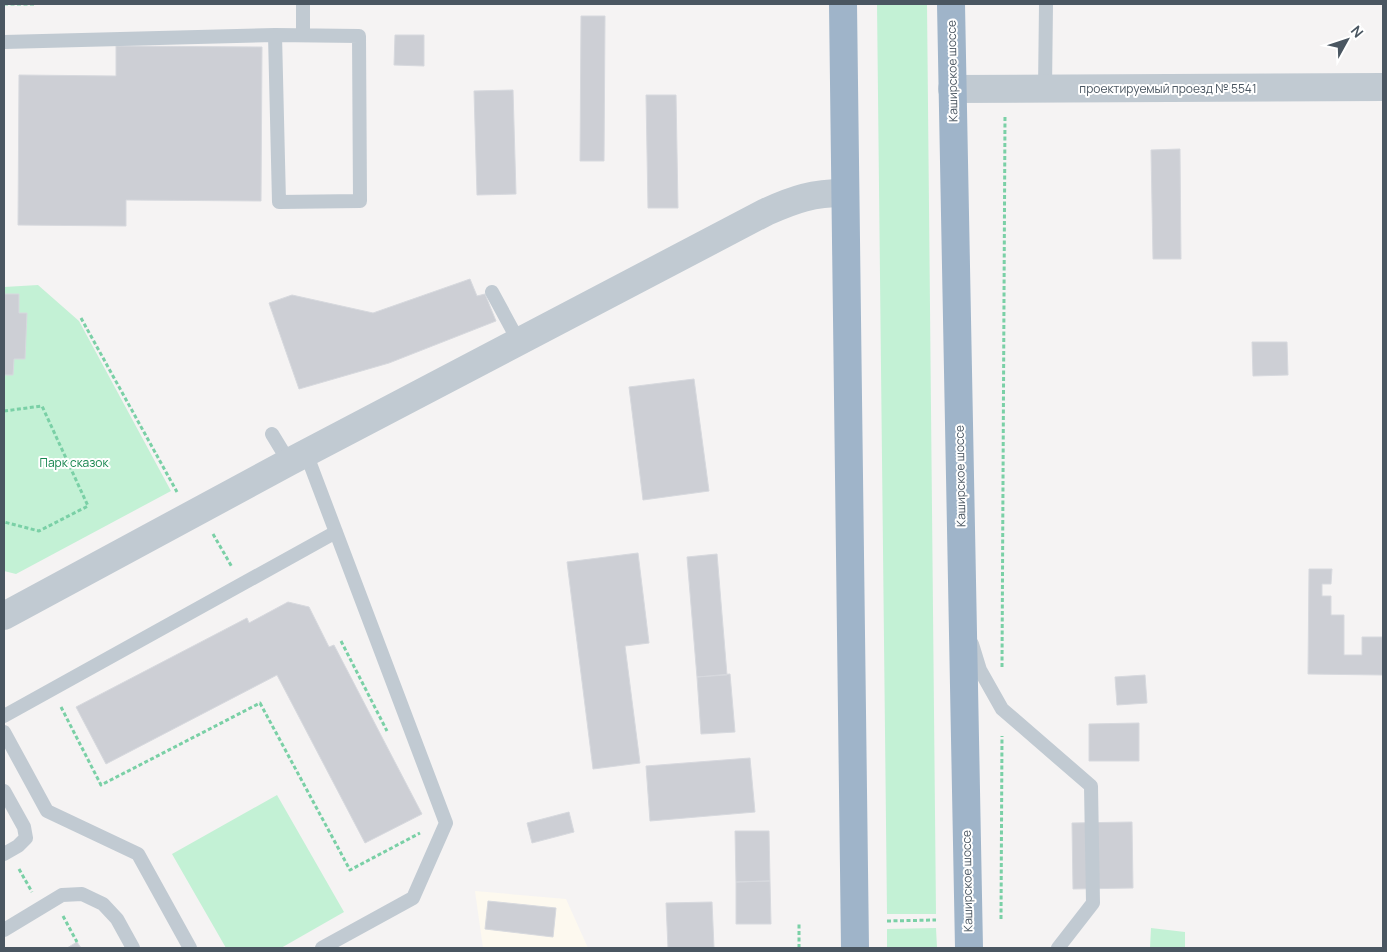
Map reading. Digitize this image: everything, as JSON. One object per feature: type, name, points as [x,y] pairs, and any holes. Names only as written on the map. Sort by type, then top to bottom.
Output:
[{"type":"highway","points":[[843,4],[855,948]]},
{"type":"highway","name":"Каширское шоссе","points":[[952,4],[952,89],[969,948]]},
{"type":"street","name":"проектируемый проезд № 5541","points":[[952,89],[1383,87]]},
{"type":"street","points":[[4,616],[199,521],[297,457],[788,202],[820,193],[844,193]]},
{"type":"lane","points":[[303,4],[303,35]]},
{"type":"lane","points":[[1045,89],[1046,4]]},
{"type":"lane","points":[[4,42],[274,35],[359,36],[360,201],[279,202],[274,35]]},
{"type":"lane","points":[[492,292],[518,342]]},
{"type":"lane","points":[[272,434],[297,457],[336,532],[446,823],[413,898],[322,948]]},
{"type":"lane","points":[[4,716],[242,586],[336,532]]},
{"type":"lane","points":[[963,616],[980,670],[1002,709],[1091,786],[1093,903],[1058,948]]},
{"type":"lane","points":[[4,732],[47,812],[138,854],[190,948]]},
{"type":"lane","points":[[4,792],[24,827],[26,838],[6,852]]},
{"type":"lane","points":[[4,930],[62,895],[82,894],[103,904],[117,919],[133,948]]},
{"type":"path","points":[[4,4],[36,4]]},
{"type":"path","points":[[1002,669],[1005,90]]},
{"type":"path","points":[[81,318],[199,521],[242,586]]},
{"type":"path","points":[[4,411],[42,406],[88,506],[39,531],[4,522]]},
{"type":"path","points":[[341,641],[391,737]]},
{"type":"path","points":[[68,700],[60,705],[100,785],[260,703],[350,870],[427,829]]},
{"type":"path","points":[[1001,919],[1002,709]]},
{"type":"path","points":[[6,852],[40,908]]},
{"type":"path","points":[[54,919],[68,911]]},
{"type":"path","points":[[62,914],[77,942]]},
{"type":"path","points":[[887,921],[936,920]]},
{"type":"path","points":[[799,923],[799,948]]},
{"type":"shaded area","points":[[475,891],[566,899],[588,948],[483,948]]},
{"type":"green space","points":[[877,4],[927,4],[936,914],[887,914]]},
{"type":"green space","name":"Парк сказок","points":[[38,285],[79,321],[171,491],[16,574],[4,571],[4,287]]},
{"type":"green space","points":[[277,795],[344,912],[281,948],[226,948],[172,854]]},
{"type":"green space","points":[[936,928],[937,948],[887,948],[887,929]]},
{"type":"green space","points":[[1151,928],[1185,932],[1185,948],[1150,948]]},
{"type":"building","points":[[581,16],[605,16],[604,161],[580,161]]},
{"type":"building","points":[[395,35],[424,35],[424,66],[394,65]]},
{"type":"building","points":[[116,46],[262,47],[261,201],[126,200],[126,226],[18,225],[19,75],[116,76]]},
{"type":"building","points":[[513,90],[516,194],[477,195],[474,91]]},
{"type":"building","points":[[646,95],[676,95],[678,208],[648,208]]},
{"type":"building","points":[[1180,149],[1181,259],[1153,259],[1151,150]]},
{"type":"building","points":[[470,279],[477,296],[485,294],[496,321],[389,363],[299,389],[269,303],[292,295],[373,313]]},
{"type":"building","points":[[4,294],[19,294],[19,313],[27,313],[25,359],[14,359],[13,375],[4,375]]},
{"type":"building","points":[[1252,342],[1287,342],[1288,375],[1253,376]]},
{"type":"building","points":[[694,379],[709,491],[643,500],[629,387]]},
{"type":"building","points":[[638,553],[649,643],[625,646],[640,763],[593,769],[567,562]]},
{"type":"building","points":[[717,554],[727,675],[697,677],[687,557]]},
{"type":"building","points":[[1309,569],[1332,569],[1331,584],[1322,584],[1322,596],[1331,596],[1331,615],[1344,615],[1344,655],[1362,655],[1362,637],[1383,637],[1383,675],[1308,674]]},
{"type":"building","points":[[288,602],[309,607],[329,647],[334,645],[422,814],[365,843],[277,675],[106,764],[76,707],[247,618],[249,623]]},
{"type":"building","points":[[730,674],[735,732],[701,734],[697,677]]},
{"type":"building","points":[[1145,675],[1147,703],[1117,705],[1115,677]]},
{"type":"building","points":[[1139,723],[1139,761],[1089,761],[1089,724]]},
{"type":"building","points":[[750,758],[755,812],[650,821],[646,766]]},
{"type":"building","points":[[569,812],[574,832],[532,843],[527,823]]},
{"type":"building","points":[[1132,822],[1133,888],[1073,889],[1072,823]]},
{"type":"building","points":[[735,831],[769,831],[770,881],[736,882]]},
{"type":"building","points":[[770,881],[771,924],[736,924],[736,882]]},
{"type":"building","points":[[488,901],[556,908],[553,937],[485,929]]},
{"type":"building","points":[[712,902],[714,948],[668,948],[666,903]]},
{"type":"building","points":[[77,942],[81,948],[67,948]]}]
